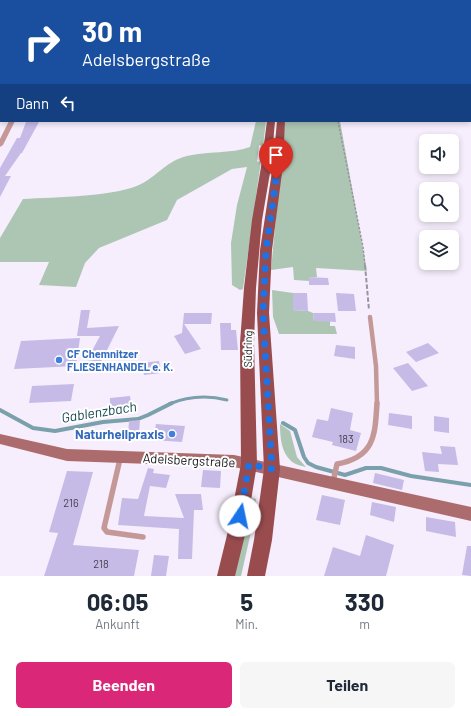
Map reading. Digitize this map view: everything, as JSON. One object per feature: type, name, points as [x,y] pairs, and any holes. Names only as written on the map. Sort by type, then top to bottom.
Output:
[{"type":"main road","name":"Südring","points":[[256,576],[263,540],[272,469],[263,313],[266,250],[278,165],[272,152],[271,122]]},
{"type":"main road","name":"Südring","points":[[226,576],[237,531],[249,464],[247,343],[253,253],[266,167],[281,122]]},
{"type":"street","points":[[0,145],[12,122]]},
{"type":"street","name":"Adelsbergstraße","points":[[0,439],[67,455],[214,460],[249,464],[272,469],[334,476],[471,514]]},
{"type":"lane","points":[[334,476],[337,464],[347,463],[361,456],[370,445],[375,435],[378,389],[375,350],[370,317]]},
{"type":"lane","points":[[121,456],[104,528],[107,532],[143,537]]},
{"type":"path","points":[[338,122],[363,247],[370,317]]},
{"type":"green space","points":[[256,122],[266,122],[263,146],[259,145],[257,162],[261,161],[243,289],[240,290],[232,285],[231,243],[237,205],[247,167],[232,169],[177,200],[167,220],[99,248],[85,263],[76,287],[39,285],[49,262],[0,262],[0,238],[23,199],[85,196],[132,188],[143,183],[180,158],[195,154],[235,151],[250,147]]},
{"type":"green space","points":[[285,122],[340,122],[367,271],[316,268],[317,277],[309,277],[309,281],[294,280],[293,267],[271,270]]},
{"type":"green space","points":[[272,290],[293,293],[293,310],[308,311],[313,313],[314,321],[330,321],[330,326],[335,326],[337,334],[279,334],[273,317]]},
{"type":"green space","points":[[280,424],[290,431],[297,457],[306,467],[292,462],[285,453],[281,439]]},
{"type":"green space","points":[[251,498],[256,499],[251,532],[241,576],[234,576]]},
{"type":"building","points":[[26,122],[39,122],[22,153],[5,176],[11,176],[0,197],[0,168],[17,138],[20,138]]},
{"type":"building","points":[[309,277],[328,278],[329,285],[309,285]]},
{"type":"building","points":[[293,293],[307,293],[308,311],[293,310]]},
{"type":"building","points":[[336,293],[354,294],[356,311],[338,311]]},
{"type":"building","points":[[81,310],[90,310],[87,328],[119,326],[101,362],[87,360],[100,336],[77,336]]},
{"type":"building","points":[[184,313],[212,313],[211,324],[184,324],[201,349],[185,354],[174,336],[182,333]]},
{"type":"building","points":[[313,313],[335,313],[336,322],[314,321]]},
{"type":"building","points":[[220,323],[231,323],[231,330],[236,330],[238,350],[221,350]]},
{"type":"building","points":[[80,338],[76,366],[14,369],[21,341]]},
{"type":"building","points":[[428,343],[439,353],[416,362],[406,352]]},
{"type":"building","points":[[336,345],[355,347],[355,359],[334,356]]},
{"type":"building","points":[[159,361],[161,373],[144,375],[142,363]]},
{"type":"building","points":[[408,363],[428,386],[412,391],[393,368]]},
{"type":"building","points":[[74,384],[71,401],[29,403],[32,386]]},
{"type":"building","points":[[130,396],[132,408],[110,410],[110,398]]},
{"type":"building","points":[[331,408],[353,413],[350,430],[361,433],[356,451],[332,445],[333,442],[312,437],[317,419],[328,421]]},
{"type":"building","points":[[389,413],[412,416],[412,429],[388,425]]},
{"type":"building","points":[[434,416],[449,418],[449,433],[434,431]]},
{"type":"building","points":[[140,420],[139,433],[128,434],[129,421]]},
{"type":"building","points":[[156,424],[185,426],[182,442],[153,440]]},
{"type":"building","points":[[440,446],[455,447],[458,465],[438,464],[439,472],[425,471],[422,452],[442,454]]},
{"type":"building","points":[[148,468],[154,469],[153,473],[170,475],[166,488],[150,486],[144,516],[184,518],[175,494],[201,494],[203,510],[194,510],[192,559],[178,559],[179,529],[118,525],[122,498],[138,499]]},
{"type":"building","points":[[203,470],[221,471],[220,488],[201,487]]},
{"type":"building","points":[[67,471],[93,472],[73,545],[139,550],[134,576],[44,576],[58,533],[49,532]]},
{"type":"building","points":[[375,473],[404,480],[402,490],[373,483]]},
{"type":"building","points":[[322,495],[345,500],[340,525],[316,520]]},
{"type":"building","points":[[372,502],[396,507],[394,522],[370,515]]},
{"type":"building","points":[[426,517],[455,522],[456,537],[426,531]]},
{"type":"building","points":[[366,535],[394,545],[386,576],[324,576],[333,547],[360,556]]},
{"type":"building","points":[[467,546],[471,546],[471,576],[462,575]]},
{"type":"building","points":[[154,555],[169,556],[166,576],[151,576]]},
{"type":"waterway","name":"Gablenzbach","points":[[172,403],[198,397],[212,397],[227,400]]},
{"type":"waterway","name":"Gablenzbach","points":[[0,410],[33,428],[55,431],[103,422],[138,419],[172,403]]},
{"type":"waterway","name":"Gablenzbach","points":[[283,423],[295,430],[304,457],[308,463],[316,467],[345,475],[366,468],[381,468],[411,476],[471,485]]},
{"type":"place","name":"CF Chemnitzer FLIESENHANDEL e. K.","points":[[59,360]]},
{"type":"place","name":"Naturheilpraxis","points":[[172,434]]},
{"type":"route","points":[[240,516],[249,464],[272,469],[272,439],[264,345],[263,313],[266,250],[276,179]]}]
